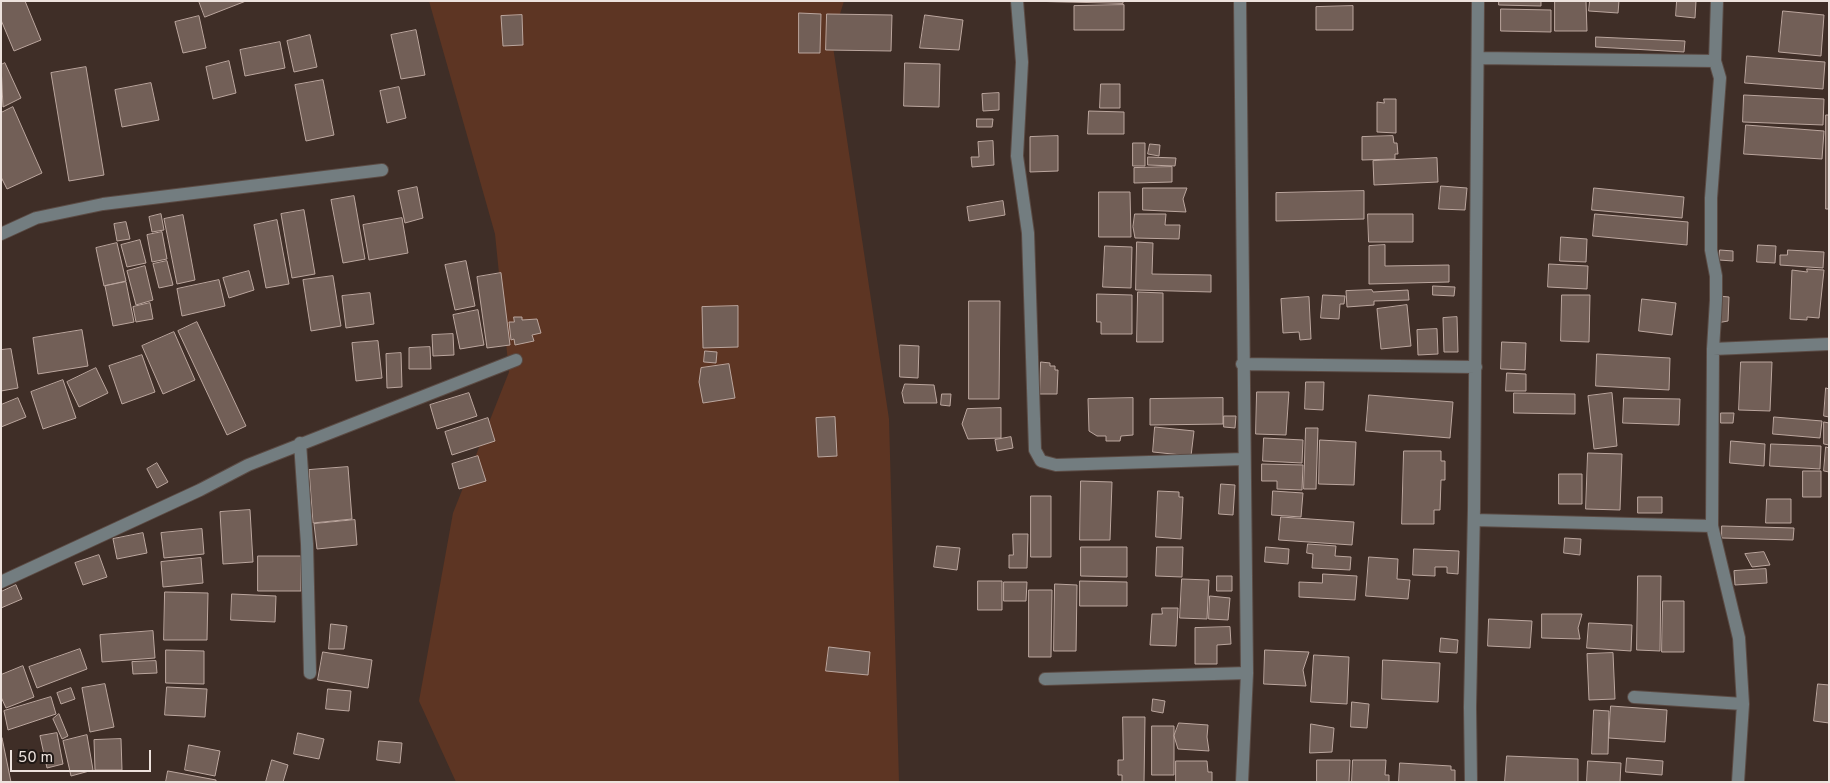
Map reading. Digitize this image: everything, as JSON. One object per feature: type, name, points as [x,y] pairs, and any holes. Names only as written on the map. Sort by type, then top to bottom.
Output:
[{"type":"street","points":[[1017,1],[1022,62],[1017,156],[1028,233],[1034,450],[1041,461],[1056,466],[1243,460]]},
{"type":"street","points":[[1240,1],[1242,364],[1247,673],[1242,782]]},
{"type":"street","points":[[1472,782],[1470,707],[1476,367],[1478,1]]},
{"type":"street","points":[[1717,1],[1715,61],[1720,78],[1711,198],[1711,250],[1716,276],[1713,349],[1712,526],[1739,638],[1743,704],[1738,782]]},
{"type":"street","points":[[1478,58],[1715,61]]},
{"type":"street","points":[[1,234],[36,218],[103,204],[382,170]]},
{"type":"street","points":[[1713,349],[1829,344]]},
{"type":"street","points":[[1,582],[300,443],[516,360]]},
{"type":"street","points":[[1242,364],[1476,367]]},
{"type":"street","points":[[300,443],[307,544],[310,674]]},
{"type":"street","points":[[1474,520],[1712,526]]},
{"type":"street","points":[[1045,679],[1247,673]]},
{"type":"street","points":[[1634,697],[1743,704]]},
{"type":"shaded area","points":[[429,1],[844,1],[832,40],[889,419],[899,782],[456,782],[419,701],[453,513],[509,372],[495,234]]},
{"type":"building","points":[[1,1],[25,1],[41,40],[14,51],[1,20]]},
{"type":"building","points":[[199,1],[246,1],[205,17]]},
{"type":"building","points":[[1026,1],[1123,1],[1123,3]]},
{"type":"building","points":[[1499,1],[1541,1],[1541,6],[1499,5]]},
{"type":"building","points":[[1555,1],[1586,1],[1587,31],[1555,31]]},
{"type":"building","points":[[1590,1],[1619,1],[1618,13],[1589,11]]},
{"type":"building","points":[[1677,1],[1696,1],[1695,18],[1676,16]]},
{"type":"building","points":[[1124,5],[1124,30],[1074,30],[1074,6]]},
{"type":"building","points":[[1353,6],[1353,30],[1316,30],[1316,7]]},
{"type":"building","points":[[1501,9],[1551,10],[1551,32],[1501,31]]},
{"type":"building","points":[[1783,11],[1824,15],[1821,56],[1779,52]]},
{"type":"building","points":[[799,13],[821,14],[820,53],[799,53]]},
{"type":"building","points":[[827,14],[892,15],[891,51],[826,50]]},
{"type":"building","points":[[522,15],[523,45],[503,46],[501,16]]},
{"type":"building","points":[[925,15],[963,20],[959,50],[920,48]]},
{"type":"building","points":[[199,16],[206,48],[183,53],[175,22]]},
{"type":"building","points":[[416,30],[425,75],[401,79],[391,35]]},
{"type":"building","points":[[310,35],[317,67],[294,72],[287,41]]},
{"type":"building","points":[[1596,37],[1685,41],[1684,52],[1596,47]]},
{"type":"building","points":[[280,42],[285,68],[245,76],[240,50]]},
{"type":"building","points":[[1747,56],[1825,62],[1823,89],[1745,83]]},
{"type":"building","points":[[229,61],[236,93],[213,99],[206,67]]},
{"type":"building","points":[[5,63],[21,98],[3,107],[1,65]]},
{"type":"building","points":[[905,63],[940,64],[939,107],[904,106]]},
{"type":"building","points":[[86,67],[104,175],[69,181],[51,73]]},
{"type":"building","points":[[323,80],[334,135],[306,141],[295,85]]},
{"type":"building","points":[[151,83],[159,120],[122,127],[115,90]]},
{"type":"building","points":[[1101,84],[1120,84],[1120,108],[1100,108]]},
{"type":"building","points":[[399,87],[406,118],[387,123],[380,91]]},
{"type":"building","points":[[999,93],[999,110],[983,111],[982,94]]},
{"type":"building","points":[[1744,95],[1824,99],[1823,125],[1743,122]]},
{"type":"building","points":[[1384,99],[1396,99],[1396,133],[1377,132],[1377,102],[1384,103]]},
{"type":"building","points":[[13,107],[42,173],[7,189],[1,177],[1,113]]},
{"type":"building","points":[[1089,111],[1124,112],[1124,134],[1088,134]]},
{"type":"building","points":[[1826,115],[1829,115],[1829,209],[1826,209]]},
{"type":"building","points":[[977,119],[993,119],[992,127],[977,127]]},
{"type":"building","points":[[1746,125],[1824,131],[1822,159],[1744,154]]},
{"type":"building","points":[[1058,136],[1058,171],[1030,172],[1030,137]]},
{"type":"building","points":[[1393,136],[1394,143],[1397,143],[1398,154],[1395,154],[1395,159],[1362,160],[1362,137]]},
{"type":"building","points":[[993,141],[994,165],[972,167],[971,157],[979,157],[978,142]]},
{"type":"building","points":[[1133,143],[1145,143],[1145,166],[1133,166]]},
{"type":"building","points":[[1150,144],[1160,145],[1159,156],[1148,154]]},
{"type":"building","points":[[1148,157],[1176,158],[1175,166],[1148,165]]},
{"type":"building","points":[[1437,158],[1438,182],[1374,185],[1373,161]]},
{"type":"building","points":[[1172,167],[1172,182],[1134,183],[1134,168]]},
{"type":"building","points":[[1441,186],[1467,188],[1465,210],[1439,209]]},
{"type":"building","points":[[417,187],[423,218],[405,223],[398,191]]},
{"type":"building","points":[[1143,188],[1187,188],[1183,199],[1186,212],[1143,210]]},
{"type":"building","points":[[1594,188],[1684,197],[1682,218],[1592,210]]},
{"type":"building","points":[[1364,191],[1364,219],[1276,221],[1276,193]]},
{"type":"building","points":[[1099,192],[1130,192],[1131,237],[1099,237]]},
{"type":"building","points":[[354,196],[365,259],[343,263],[331,200]]},
{"type":"building","points":[[1003,201],[1005,215],[969,221],[967,207]]},
{"type":"building","points":[[304,210],[315,274],[292,278],[281,214]]},
{"type":"building","points":[[161,214],[164,230],[152,232],[149,217]]},
{"type":"building","points":[[1135,214],[1166,214],[1165,225],[1180,225],[1179,239],[1135,238],[1133,227]]},
{"type":"building","points":[[1368,214],[1413,214],[1413,242],[1369,242]]},
{"type":"building","points":[[1595,214],[1688,222],[1687,245],[1593,236]]},
{"type":"building","points":[[183,215],[195,280],[177,284],[164,219]]},
{"type":"building","points":[[402,218],[408,253],[369,260],[363,225]]},
{"type":"building","points":[[277,220],[289,284],[266,288],[254,225]]},
{"type":"building","points":[[126,222],[130,239],[117,241],[114,224]]},
{"type":"building","points":[[162,232],[167,259],[152,262],[147,235]]},
{"type":"building","points":[[1561,237],[1587,239],[1586,262],[1560,261]]},
{"type":"building","points":[[140,240],[146,263],[127,267],[121,245]]},
{"type":"building","points":[[1137,242],[1153,243],[1152,274],[1211,275],[1211,292],[1136,290]]},
{"type":"building","points":[[117,243],[126,281],[104,286],[96,248]]},
{"type":"building","points":[[1385,245],[1385,266],[1449,265],[1449,282],[1369,284],[1369,246]]},
{"type":"building","points":[[1758,245],[1776,246],[1775,263],[1757,262]]},
{"type":"building","points":[[1105,246],[1132,247],[1131,288],[1103,287]]},
{"type":"building","points":[[1720,250],[1733,251],[1733,261],[1719,260]]},
{"type":"building","points":[[1788,250],[1824,252],[1823,268],[1780,265],[1780,255],[1787,255]]},
{"type":"building","points":[[167,261],[173,285],[159,288],[153,264]]},
{"type":"building","points":[[466,261],[475,306],[455,310],[445,265]]},
{"type":"building","points":[[1549,264],[1588,266],[1587,289],[1548,287]]},
{"type":"building","points":[[145,266],[153,300],[136,305],[127,271]]},
{"type":"building","points":[[1807,269],[1824,270],[1819,318],[1807,317],[1807,320],[1790,319],[1792,270],[1807,272]]},
{"type":"building","points":[[249,271],[254,290],[229,298],[223,278]]},
{"type":"building","points":[[501,273],[510,345],[487,348],[477,277]]},
{"type":"building","points":[[333,276],[341,326],[311,331],[303,280]]},
{"type":"building","points":[[219,280],[225,306],[182,316],[177,289]]},
{"type":"building","points":[[126,282],[134,322],[113,326],[105,286]]},
{"type":"building","points":[[1433,286],[1455,287],[1454,296],[1433,295]]},
{"type":"building","points":[[1372,290],[1373,292],[1408,290],[1409,300],[1374,301],[1374,305],[1347,307],[1346,291]]},
{"type":"building","points":[[1138,292],[1163,293],[1163,342],[1137,342]]},
{"type":"building","points":[[370,293],[374,324],[346,328],[342,296]]},
{"type":"building","points":[[1097,294],[1132,295],[1132,334],[1101,334],[1101,322],[1097,322]]},
{"type":"building","points":[[1323,295],[1345,296],[1344,304],[1340,304],[1339,319],[1321,318]]},
{"type":"building","points":[[1562,295],[1590,295],[1589,342],[1561,341]]},
{"type":"building","points":[[1719,296],[1729,297],[1728,321],[1717,323]]},
{"type":"building","points":[[1309,297],[1311,339],[1300,340],[1299,332],[1283,333],[1281,299]]},
{"type":"building","points":[[1642,299],[1676,303],[1672,335],[1639,331]]},
{"type":"building","points":[[969,301],[1000,301],[999,399],[969,399]]},
{"type":"building","points":[[150,303],[153,319],[136,322],[133,307]]},
{"type":"building","points":[[1407,305],[1411,346],[1381,349],[1377,309]]},
{"type":"building","points":[[738,306],[738,347],[703,348],[702,307]]},
{"type":"building","points":[[478,310],[484,345],[460,349],[453,315]]},
{"type":"building","points":[[514,317],[522,317],[522,320],[537,319],[541,333],[532,335],[534,341],[515,345],[514,339],[511,340],[509,322],[514,322]]},
{"type":"building","points":[[1457,317],[1458,352],[1444,352],[1443,318]]},
{"type":"building","points":[[197,322],[246,426],[227,435],[178,331]]},
{"type":"building","points":[[1437,329],[1438,354],[1418,355],[1417,330]]},
{"type":"building","points":[[82,330],[88,366],[38,374],[33,338]]},
{"type":"building","points":[[174,332],[195,380],[163,394],[142,346]]},
{"type":"building","points":[[453,334],[454,355],[433,356],[432,335]]},
{"type":"building","points":[[378,341],[382,378],[356,381],[352,343]]},
{"type":"building","points":[[1502,342],[1526,343],[1525,370],[1501,369]]},
{"type":"building","points":[[900,345],[919,346],[918,378],[900,377]]},
{"type":"building","points":[[430,347],[431,369],[409,369],[409,348]]},
{"type":"building","points":[[11,349],[18,388],[1,391],[1,350]]},
{"type":"building","points":[[705,351],[717,352],[716,363],[704,362]]},
{"type":"building","points":[[401,353],[402,387],[387,388],[386,354]]},
{"type":"building","points":[[1597,354],[1670,358],[1669,390],[1596,386]]},
{"type":"building","points":[[142,355],[155,392],[122,404],[109,366]]},
{"type":"building","points":[[1041,362],[1050,363],[1050,366],[1055,366],[1055,370],[1058,370],[1057,394],[1040,394]]},
{"type":"building","points":[[1741,362],[1772,362],[1770,411],[1739,410]]},
{"type":"building","points":[[729,364],[735,398],[703,403],[699,382],[701,368]]},
{"type":"building","points":[[96,368],[108,393],[79,407],[67,382]]},
{"type":"building","points":[[1507,373],[1526,374],[1526,391],[1506,391]]},
{"type":"building","points":[[63,380],[76,418],[43,429],[31,392]]},
{"type":"building","points":[[1306,382],[1324,382],[1323,410],[1305,409]]},
{"type":"building","points":[[905,384],[934,385],[937,403],[904,403],[902,393]]},
{"type":"building","points":[[1826,388],[1829,389],[1829,417],[1824,416]]},
{"type":"building","points":[[1257,392],[1289,392],[1286,435],[1256,434]]},
{"type":"building","points":[[469,393],[477,416],[437,429],[430,405]]},
{"type":"building","points":[[1514,393],[1575,394],[1575,414],[1514,413]]},
{"type":"building","points":[[1612,393],[1617,446],[1594,449],[1588,396]]},
{"type":"building","points":[[942,394],[951,394],[950,406],[941,405]]},
{"type":"building","points":[[1369,395],[1453,402],[1450,438],[1366,431]]},
{"type":"building","points":[[18,398],[26,417],[1,427],[1,405]]},
{"type":"building","points":[[1133,398],[1133,435],[1121,436],[1120,441],[1106,441],[1106,436],[1097,436],[1089,431],[1088,399]]},
{"type":"building","points":[[1223,398],[1223,424],[1150,425],[1150,399]]},
{"type":"building","points":[[1624,398],[1680,399],[1679,425],[1623,423]]},
{"type":"building","points":[[1001,408],[1001,438],[968,439],[962,424],[967,409]]},
{"type":"building","points":[[1721,413],[1734,413],[1733,423],[1721,423]]},
{"type":"building","points":[[1224,416],[1236,416],[1235,428],[1224,427]]},
{"type":"building","points":[[835,417],[837,456],[818,457],[816,418]]},
{"type":"building","points":[[1774,417],[1822,421],[1820,438],[1773,434]]},
{"type":"building","points":[[488,418],[495,441],[452,455],[445,432]]},
{"type":"building","points":[[1824,422],[1829,423],[1829,445],[1824,444]]},
{"type":"building","points":[[1155,427],[1194,431],[1191,456],[1153,452]]},
{"type":"building","points":[[1306,428],[1318,428],[1316,489],[1304,489]]},
{"type":"building","points":[[1011,437],[1013,448],[997,451],[995,440]]},
{"type":"building","points":[[1264,438],[1303,440],[1302,463],[1263,461]]},
{"type":"building","points":[[1320,440],[1356,442],[1354,485],[1319,484]]},
{"type":"building","points":[[1731,441],[1765,444],[1764,466],[1730,463]]},
{"type":"building","points":[[1771,444],[1821,446],[1820,469],[1770,466]]},
{"type":"building","points":[[1826,447],[1829,448],[1829,472],[1824,471]]},
{"type":"building","points":[[1404,451],[1441,451],[1441,461],[1445,461],[1445,480],[1441,480],[1440,510],[1434,510],[1434,524],[1402,524]]},
{"type":"building","points":[[1588,453],[1622,454],[1620,510],[1586,509]]},
{"type":"building","points":[[478,456],[486,481],[459,489],[452,464]]},
{"type":"building","points":[[157,463],[168,482],[157,488],[147,469]]},
{"type":"building","points":[[1262,464],[1303,465],[1302,490],[1277,489],[1277,481],[1262,481]]},
{"type":"building","points":[[348,467],[352,519],[313,523],[309,470]]},
{"type":"building","points":[[1803,471],[1821,471],[1821,497],[1803,497]]},
{"type":"building","points":[[1559,474],[1582,474],[1582,504],[1559,504]]},
{"type":"building","points":[[1081,481],[1112,482],[1110,540],[1080,540]]},
{"type":"building","points":[[1221,484],[1235,485],[1233,515],[1219,514]]},
{"type":"building","points":[[1158,491],[1179,492],[1179,497],[1183,497],[1181,539],[1156,537]]},
{"type":"building","points":[[1273,491],[1303,493],[1301,517],[1272,515]]},
{"type":"building","points":[[1031,496],[1051,496],[1051,557],[1031,557]]},
{"type":"building","points":[[1638,497],[1662,497],[1662,513],[1638,513]]},
{"type":"building","points":[[1767,499],[1791,499],[1791,523],[1766,523]]},
{"type":"building","points":[[250,510],[253,562],[223,564],[220,512]]},
{"type":"building","points":[[1281,517],[1354,522],[1352,545],[1279,540]]},
{"type":"building","points":[[355,520],[357,545],[317,549],[314,524]]},
{"type":"building","points":[[1722,526],[1794,528],[1793,540],[1722,538]]},
{"type":"building","points":[[202,529],[204,554],[164,558],[161,533]]},
{"type":"building","points":[[143,533],[147,553],[117,559],[113,539]]},
{"type":"building","points":[[1013,534],[1028,534],[1027,568],[1009,568],[1009,555],[1013,555]]},
{"type":"building","points":[[1565,538],[1581,539],[1580,555],[1564,553]]},
{"type":"building","points":[[1308,544],[1336,546],[1335,556],[1351,557],[1350,570],[1312,568],[1313,554],[1307,553]]},
{"type":"building","points":[[937,546],[960,548],[957,570],[934,567]]},
{"type":"building","points":[[1081,547],[1127,547],[1127,577],[1081,576]]},
{"type":"building","points":[[1157,547],[1183,547],[1182,577],[1156,576]]},
{"type":"building","points":[[1266,547],[1289,549],[1288,564],[1265,562]]},
{"type":"building","points":[[1414,549],[1459,551],[1458,574],[1447,573],[1447,567],[1435,567],[1435,576],[1413,575]]},
{"type":"building","points":[[1764,552],[1770,565],[1752,567],[1745,554]]},
{"type":"building","points":[[99,555],[107,577],[83,585],[75,563]]},
{"type":"building","points":[[258,556],[301,556],[301,591],[258,591]]},
{"type":"building","points":[[1369,557],[1398,559],[1397,579],[1410,580],[1408,599],[1366,596]]},
{"type":"building","points":[[201,558],[203,583],[163,587],[161,562]]},
{"type":"building","points":[[1766,569],[1767,583],[1735,585],[1734,571]]},
{"type":"building","points":[[1323,574],[1357,576],[1355,600],[1299,597],[1299,582],[1322,583]]},
{"type":"building","points":[[1217,576],[1232,576],[1232,591],[1217,591]]},
{"type":"building","points":[[1638,576],[1661,576],[1660,651],[1637,650]]},
{"type":"building","points":[[1182,579],[1209,580],[1207,619],[1180,618]]},
{"type":"building","points":[[978,581],[1002,581],[1002,610],[978,610]]},
{"type":"building","points":[[1080,581],[1127,582],[1127,606],[1080,606]]},
{"type":"building","points":[[1004,582],[1027,582],[1026,601],[1004,601]]},
{"type":"building","points":[[1055,584],[1077,585],[1076,651],[1054,651]]},
{"type":"building","points":[[16,585],[22,599],[1,608],[1,592]]},
{"type":"building","points":[[1029,590],[1052,590],[1051,657],[1029,657]]},
{"type":"building","points":[[165,592],[208,593],[207,640],[164,640]]},
{"type":"building","points":[[232,594],[276,596],[275,622],[231,620]]},
{"type":"building","points":[[1210,596],[1230,598],[1228,620],[1209,619]]},
{"type":"building","points":[[1663,601],[1684,601],[1684,652],[1662,652]]},
{"type":"building","points":[[1162,608],[1178,608],[1176,646],[1150,645],[1152,614],[1162,614]]},
{"type":"building","points":[[1542,614],[1582,614],[1578,628],[1580,639],[1542,638]]},
{"type":"building","points":[[1489,619],[1532,621],[1530,648],[1488,646]]},
{"type":"building","points":[[1589,623],[1632,625],[1631,651],[1587,648]]},
{"type":"building","points":[[331,624],[347,626],[344,649],[329,649]]},
{"type":"building","points":[[1230,627],[1231,644],[1217,645],[1217,664],[1195,664],[1195,628]]},
{"type":"building","points":[[153,631],[155,658],[102,662],[100,635]]},
{"type":"building","points":[[1441,638],[1458,640],[1457,653],[1440,652]]},
{"type":"building","points":[[829,647],[870,652],[868,675],[826,671]]},
{"type":"building","points":[[80,649],[87,669],[37,688],[29,667]]},
{"type":"building","points":[[166,650],[204,651],[204,684],[166,683]]},
{"type":"building","points":[[1265,650],[1309,652],[1303,670],[1306,686],[1264,684]]},
{"type":"building","points":[[323,652],[372,660],[368,688],[318,680]]},
{"type":"building","points":[[1613,653],[1615,699],[1589,700],[1587,654]]},
{"type":"building","points":[[1314,655],[1349,657],[1347,704],[1311,702]]},
{"type":"building","points":[[1383,660],[1440,663],[1438,702],[1382,699]]},
{"type":"building","points":[[156,661],[157,673],[133,674],[132,662]]},
{"type":"building","points":[[23,666],[34,697],[6,708],[1,697],[1,675]]},
{"type":"building","points":[[105,684],[114,727],[90,732],[82,688]]},
{"type":"building","points":[[1818,684],[1829,685],[1829,723],[1814,721]]},
{"type":"building","points":[[167,687],[207,689],[205,717],[165,715]]},
{"type":"building","points":[[71,688],[75,699],[61,704],[57,693]]},
{"type":"building","points":[[328,689],[351,691],[349,711],[326,709]]},
{"type":"building","points":[[51,697],[56,714],[8,730],[4,711]]},
{"type":"building","points":[[1153,699],[1165,701],[1163,713],[1152,711]]},
{"type":"building","points":[[1352,702],[1369,704],[1367,728],[1351,727]]},
{"type":"building","points":[[1611,706],[1667,710],[1665,742],[1609,738]]},
{"type":"building","points":[[1594,710],[1609,711],[1608,754],[1592,754]]},
{"type":"building","points":[[59,714],[68,736],[62,739],[53,719]]},
{"type":"building","points":[[1123,717],[1145,717],[1144,782],[1122,782],[1122,775],[1118,775],[1118,760],[1123,760]]},
{"type":"building","points":[[1179,723],[1208,725],[1209,751],[1178,749],[1174,736]]},
{"type":"building","points":[[1311,724],[1334,728],[1332,752],[1310,753]]},
{"type":"building","points":[[1152,726],[1174,726],[1174,775],[1152,775]]},
{"type":"building","points":[[57,733],[63,764],[47,768],[40,736]]},
{"type":"building","points":[[298,733],[324,739],[319,759],[294,754]]},
{"type":"building","points":[[87,735],[93,770],[71,776],[63,741]]},
{"type":"building","points":[[2,738],[11,782],[1,782]]},
{"type":"building","points":[[121,739],[122,770],[95,770],[94,740]]},
{"type":"building","points":[[379,741],[402,743],[400,763],[377,760]]},
{"type":"building","points":[[189,745],[220,751],[215,776],[185,770]]},
{"type":"building","points":[[1507,756],[1578,759],[1578,782],[1505,782]]},
{"type":"building","points":[[1627,758],[1663,761],[1662,775],[1626,772]]},
{"type":"building","points":[[272,760],[288,765],[283,782],[266,782]]},
{"type":"building","points":[[1317,760],[1350,760],[1349,782],[1317,782]]},
{"type":"building","points":[[1353,760],[1386,760],[1385,775],[1389,775],[1389,782],[1352,782]]},
{"type":"building","points":[[1176,761],[1207,761],[1208,772],[1212,772],[1212,782],[1176,782]]},
{"type":"building","points":[[1588,761],[1621,763],[1620,782],[1587,782]]},
{"type":"building","points":[[1400,763],[1451,766],[1451,770],[1455,770],[1455,782],[1399,782]]},
{"type":"building","points":[[168,771],[216,780],[216,782],[166,782]]}]
